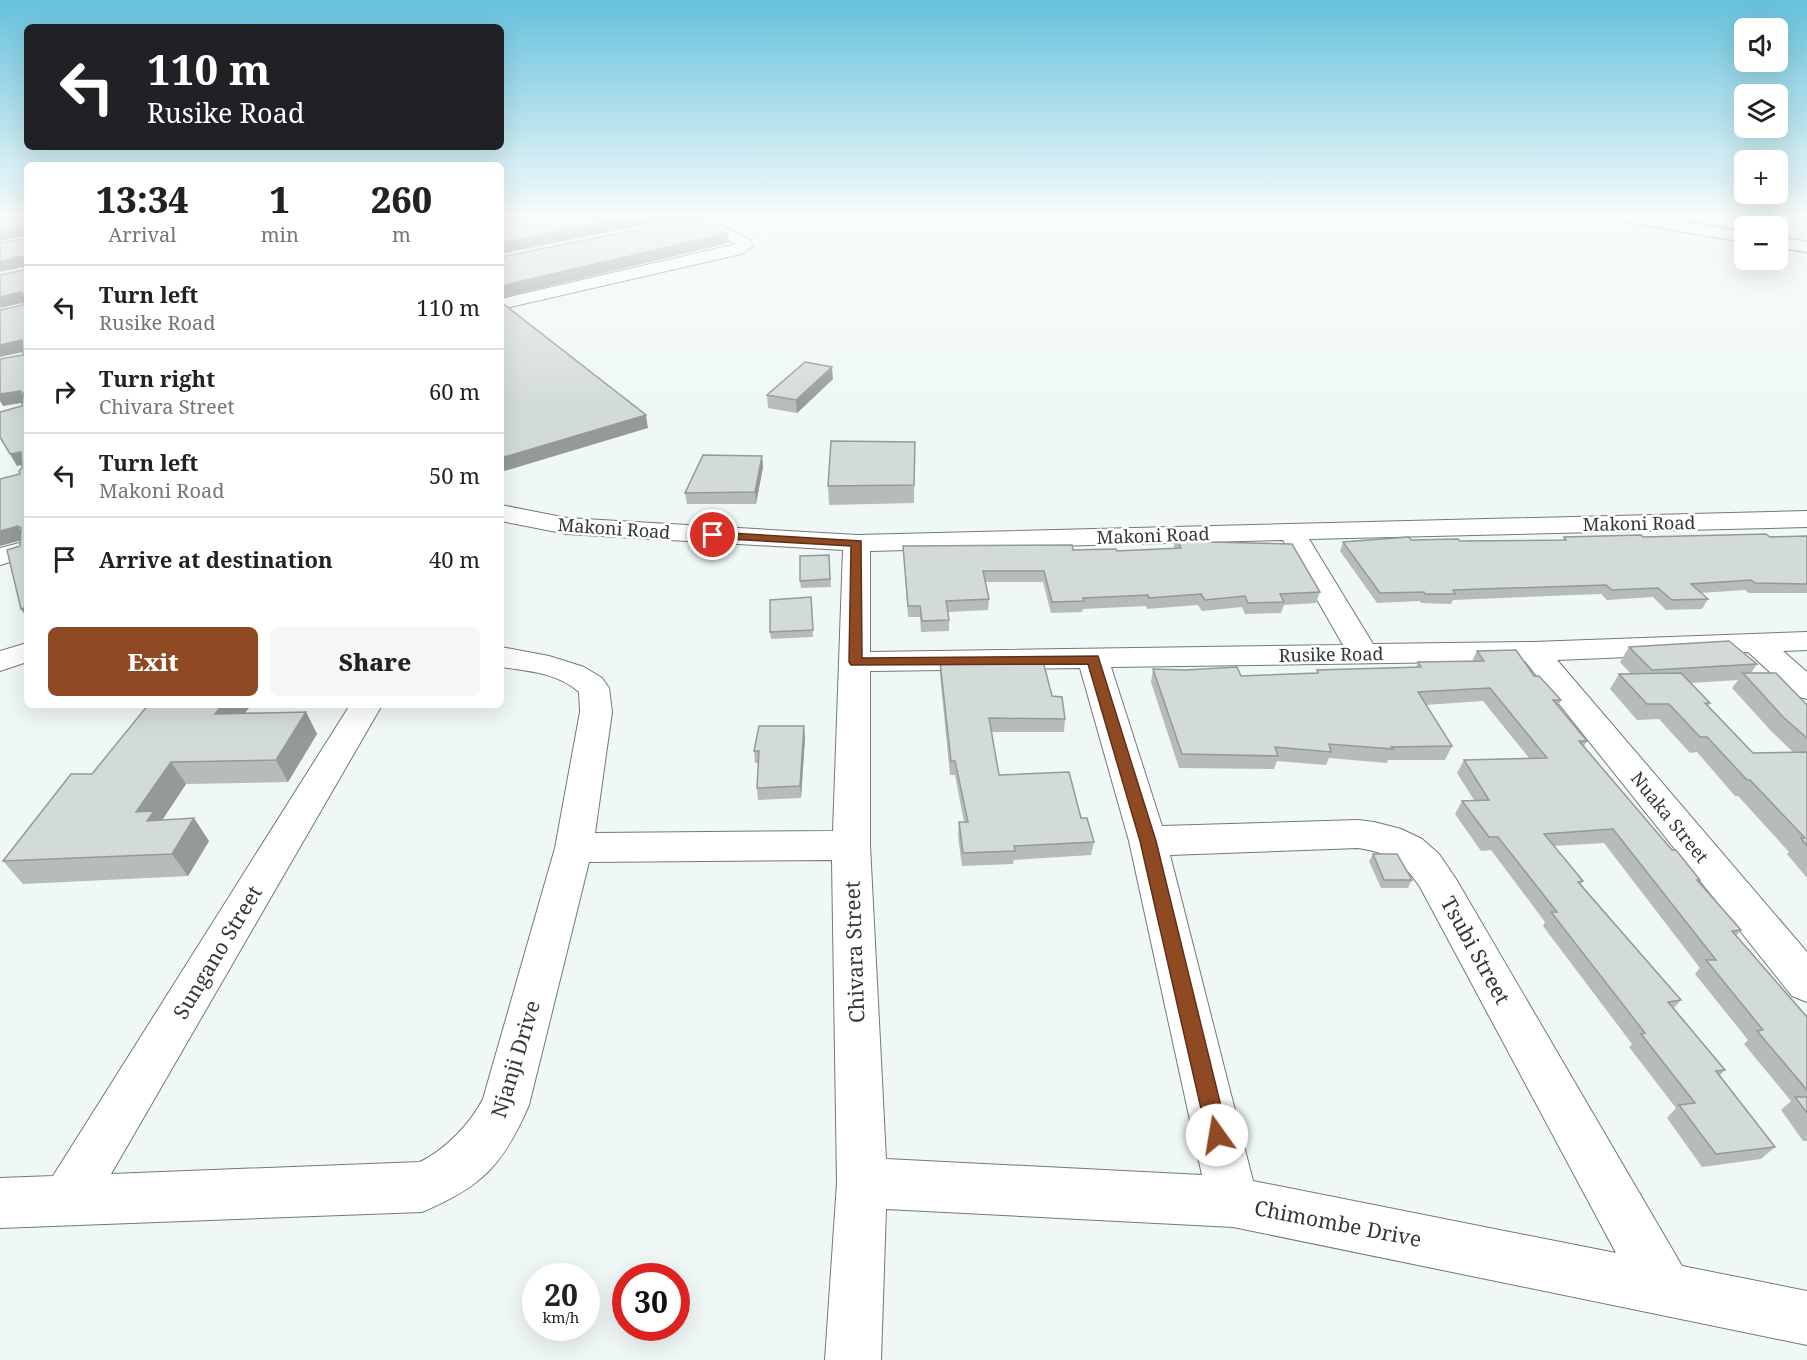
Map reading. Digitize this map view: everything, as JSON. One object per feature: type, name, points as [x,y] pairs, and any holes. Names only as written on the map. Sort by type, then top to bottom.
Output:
[{"type":"street","points":[[504,303],[607,279]]},
{"type":"street","name":"Makoni Road","points":[[504,514],[567,526],[857,543],[1807,519]]},
{"type":"street","points":[[1291,531],[1363,653]]},
{"type":"street","name":"Chivara Street","points":[[853,1360],[862,1183],[851,845],[857,543]]},
{"type":"street","points":[[0,557],[24,550]]},
{"type":"street","name":"Rusike Road","points":[[855,662],[1533,651],[1807,641]]},
{"type":"street","points":[[1754,642],[1807,689]]},
{"type":"street","name":"Nuaka Street","points":[[1533,651],[1807,983]]},
{"type":"street","points":[[0,661],[24,653]]},
{"type":"street","name":"Njanji Drive","points":[[0,1203],[422,1187],[447,1175],[475,1151],[493,1129],[505,1105],[574,848],[596,712],[592,686],[582,678],[560,670],[504,658]]},
{"type":"street","points":[[1093,659],[1148,841],[1233,1202]]},
{"type":"street","name":"Sungano Street","points":[[67,1200],[364,708]]},
{"type":"street","name":"Tsubi Street","points":[[1148,841],[1358,834],[1378,836],[1397,842],[1413,851],[1426,863],[1664,1287]]},
{"type":"street","points":[[574,848],[851,845]]},
{"type":"street","name":"Chimombe Drive","points":[[862,1183],[1233,1202],[1664,1287],[1807,1318]]},
{"type":"building","points":[[0,279],[24,279],[24,294],[21,292],[0,297]]},
{"type":"building","points":[[504,279],[529,279],[504,285]]},
{"type":"building","points":[[24,294],[24,608],[21,609],[7,550],[20,546],[21,528],[18,526],[0,531],[0,479],[20,474],[21,452],[10,454],[0,437],[0,412],[22,406],[23,393],[20,391],[0,394],[0,359],[23,355],[22,340],[0,345],[0,310],[23,305]]},
{"type":"building","points":[[504,304],[646,415],[504,457]]},
{"type":"building","points":[[805,362],[832,367],[796,400],[767,395]]},
{"type":"building","points":[[831,441],[915,442],[914,485],[828,486]]},
{"type":"building","points":[[703,455],[762,456],[755,492],[685,493]]},
{"type":"building","points":[[1766,534],[1770,537],[1807,536],[1807,584],[1755,583],[1751,580],[1691,584],[1708,599],[1672,600],[1658,588],[1612,590],[1606,585],[1453,590],[1455,594],[1380,593],[1343,542],[1409,537],[1411,540],[1458,539],[1460,541],[1566,540],[1564,537],[1641,535],[1643,537]]},
{"type":"building","points":[[1176,536],[1205,536],[1208,542],[1292,544],[1320,592],[1280,594],[1284,602],[1248,603],[1245,596],[1205,600],[1201,594],[1149,598],[1148,595],[1083,598],[1084,601],[1052,602],[1044,571],[983,571],[989,599],[946,601],[949,620],[922,621],[920,606],[908,606],[903,546],[1072,545],[1073,550],[1116,549],[1117,551],[1181,548]]},
{"type":"building","points":[[829,555],[830,579],[800,581],[800,556]]},
{"type":"building","points":[[811,597],[813,630],[770,632],[770,600]]},
{"type":"building","points":[[1729,641],[1757,664],[1652,670],[1629,647]]},
{"type":"building","points":[[1516,650],[1534,676],[1539,676],[1561,700],[1553,700],[1587,741],[1579,741],[1672,850],[1676,850],[1700,880],[1697,880],[1741,930],[1732,931],[1807,1017],[1807,1090],[1757,1031],[1763,1030],[1706,960],[1716,960],[1613,829],[1544,834],[1583,881],[1578,882],[1681,1000],[1668,1002],[1725,1070],[1716,1071],[1775,1147],[1716,1154],[1679,1105],[1695,1103],[1641,1034],[1645,1033],[1551,912],[1557,912],[1498,837],[1489,837],[1462,801],[1489,800],[1464,760],[1547,758],[1490,688],[1418,692],[1452,746],[1391,747],[1393,749],[1329,744],[1331,752],[1275,747],[1278,756],[1182,754],[1153,669],[1237,667],[1241,676],[1318,673],[1317,670],[1421,667],[1418,662],[1484,661],[1477,651]]},
{"type":"building","points":[[1043,661],[1052,696],[1062,697],[1065,719],[989,718],[999,775],[1069,772],[1081,818],[1087,818],[1094,842],[1014,846],[1015,851],[963,853],[959,822],[968,822],[955,761],[951,761],[940,662]]},
{"type":"building","points":[[1681,673],[1710,703],[1705,703],[1753,753],[1807,752],[1807,846],[1801,838],[1805,838],[1707,737],[1700,737],[1669,704],[1647,704],[1619,674]]},
{"type":"building","points":[[1743,673],[1776,673],[1807,705],[1807,738],[1783,717]]},
{"type":"building","points":[[146,708],[220,708],[215,714],[306,712],[276,760],[171,762],[136,812],[154,811],[147,821],[194,818],[172,854],[3,861],[71,774],[92,774]]},
{"type":"building","points":[[759,726],[804,726],[800,786],[757,788],[759,751],[754,751]]},
{"type":"building","points":[[1373,854],[1397,854],[1412,880],[1384,880]]},
{"type":"building","points":[[1795,1097],[1807,1097],[1807,1113]]},
{"type":"route","points":[[713,535],[857,543],[855,662],[1093,659],[1148,841],[1217,1135]]}]
